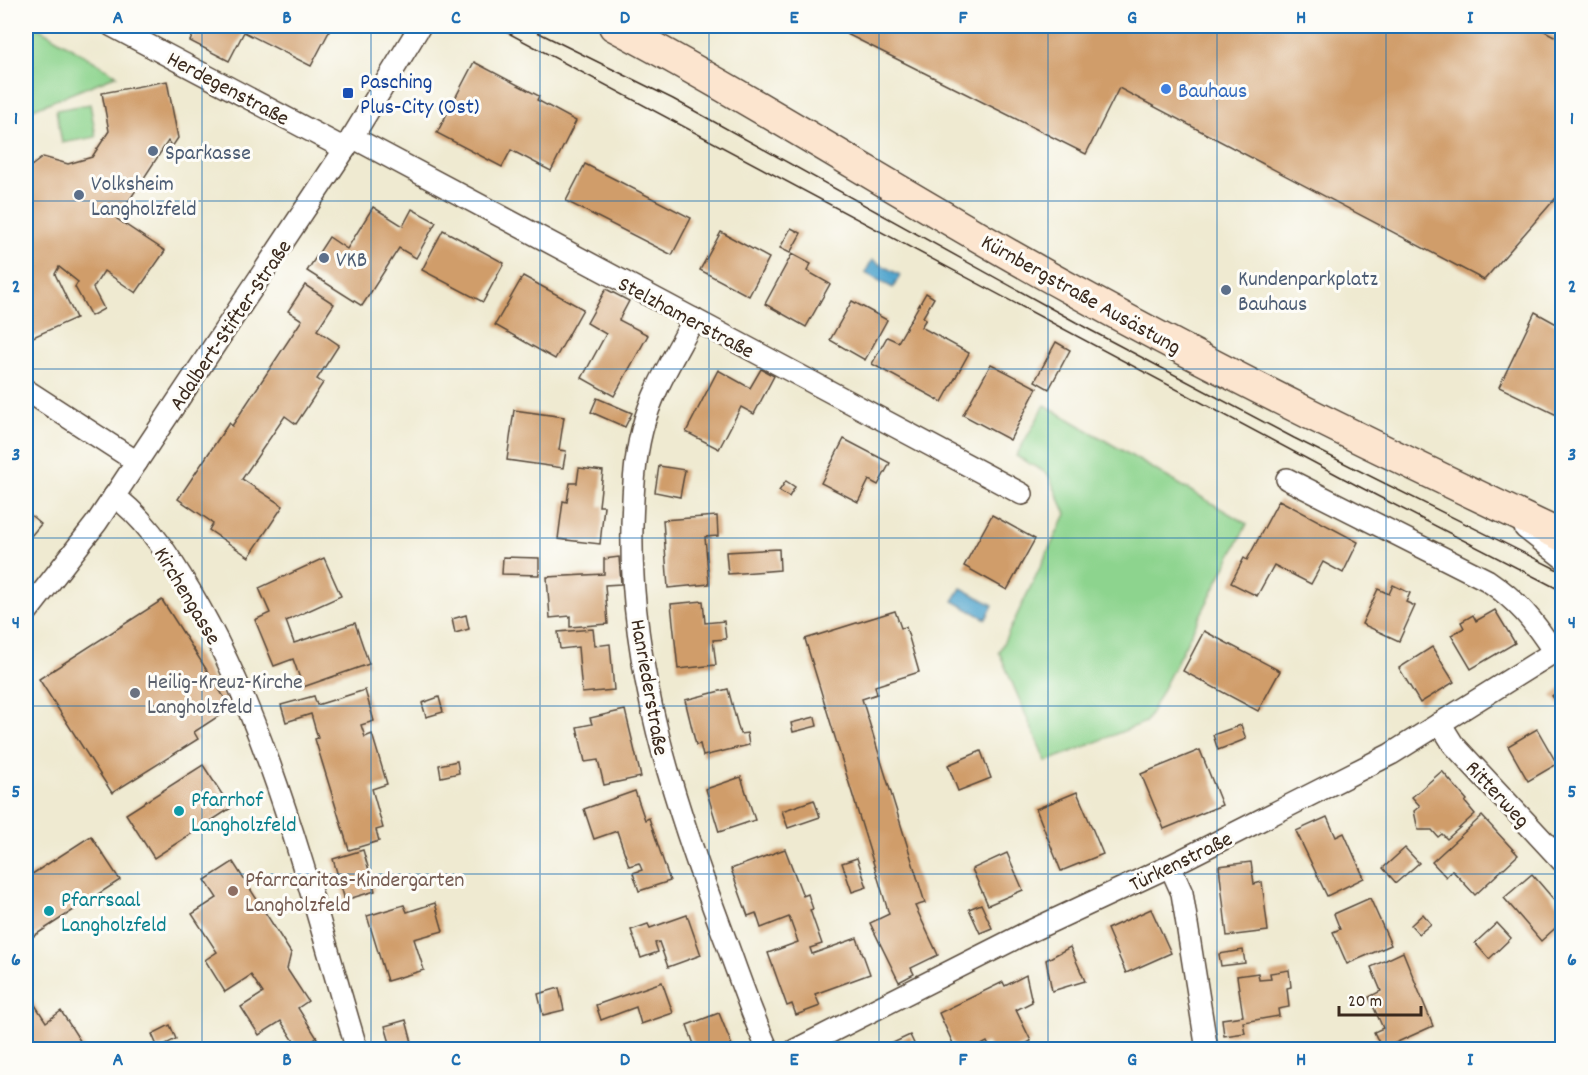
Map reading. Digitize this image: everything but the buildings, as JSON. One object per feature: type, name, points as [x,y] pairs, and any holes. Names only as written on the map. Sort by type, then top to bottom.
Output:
[{"type":"main road","name":"Kürnbergstraße Ausästung","points":[[614,26],[720,82],[818,143],[1069,288],[1320,420],[1563,536]]},
{"type":"street","name":"Herdegenstraße","points":[[112,26],[349,143]]},
{"type":"street","name":"Adalbert-Stifter-Straße","points":[[26,613],[137,462],[349,143],[420,26]]},
{"type":"street","name":"Stelzhamerstraße","points":[[349,143],[694,319],[1022,494]]},
{"type":"street","name":"Hanriederstraße","points":[[694,319],[651,402],[642,430],[633,503],[635,597],[648,699],[667,776],[698,867],[768,1050]]},
{"type":"street","points":[[26,390],[137,462]]},
{"type":"street","name":"Türkenstraße","points":[[795,1050],[1022,935],[1170,866],[1391,754],[1560,646],[1512,597],[1487,580],[1287,479]]},
{"type":"street","name":"Kirchengasse","points":[[114,496],[142,522],[171,560],[197,601],[226,657],[273,774],[357,1050]]},
{"type":"street","points":[[1491,502],[1563,557]]},
{"type":"street","name":"Ritterweg","points":[[1440,723],[1453,744],[1563,861]]},
{"type":"street","points":[[1170,866],[1182,893],[1206,1050]]},
{"type":"green space","points":[[26,26],[35,26],[117,75],[26,112]]},
{"type":"green space","points":[[90,104],[96,137],[62,143],[56,110]]},
{"type":"green space","points":[[1045,405],[1247,524],[1146,722],[1046,762],[999,652],[1066,514],[1048,474],[1016,456]]},
{"type":"water","points":[[872,260],[900,275],[893,288],[865,273]]},
{"type":"water","points":[[961,588],[993,605],[986,619],[953,601]]},
{"type":"tram line","points":[[495,26],[1358,486],[1562,591]]},
{"type":"tram line","points":[[525,26],[673,99],[1090,330],[1294,438],[1562,572]]},
{"type":"place","name":"Bauhaus","points":[[1166,89]]},
{"type":"place","name":"Pasching Plus-City (Ost)","points":[[348,93]]},
{"type":"place","name":"Sparkasse","points":[[153,151]]},
{"type":"place","name":"Volksheim Langholzfeld","points":[[79,195]]},
{"type":"place","name":"VKB","points":[[324,258]]},
{"type":"place","name":"Kundenparkplatz Bauhaus","points":[[1226,290]]},
{"type":"place","name":"Heilig-Kreuz-Kirche Langholzfeld","points":[[135,693]]},
{"type":"place","name":"Pfarrhof Langholzfeld","points":[[179,811]]},
{"type":"place","name":"Pfarrcaritas-Kindergarten Langholzfeld","points":[[233,891]]},
{"type":"place","name":"Pfarrsaal Langholzfeld","points":[[49,911]]}]
